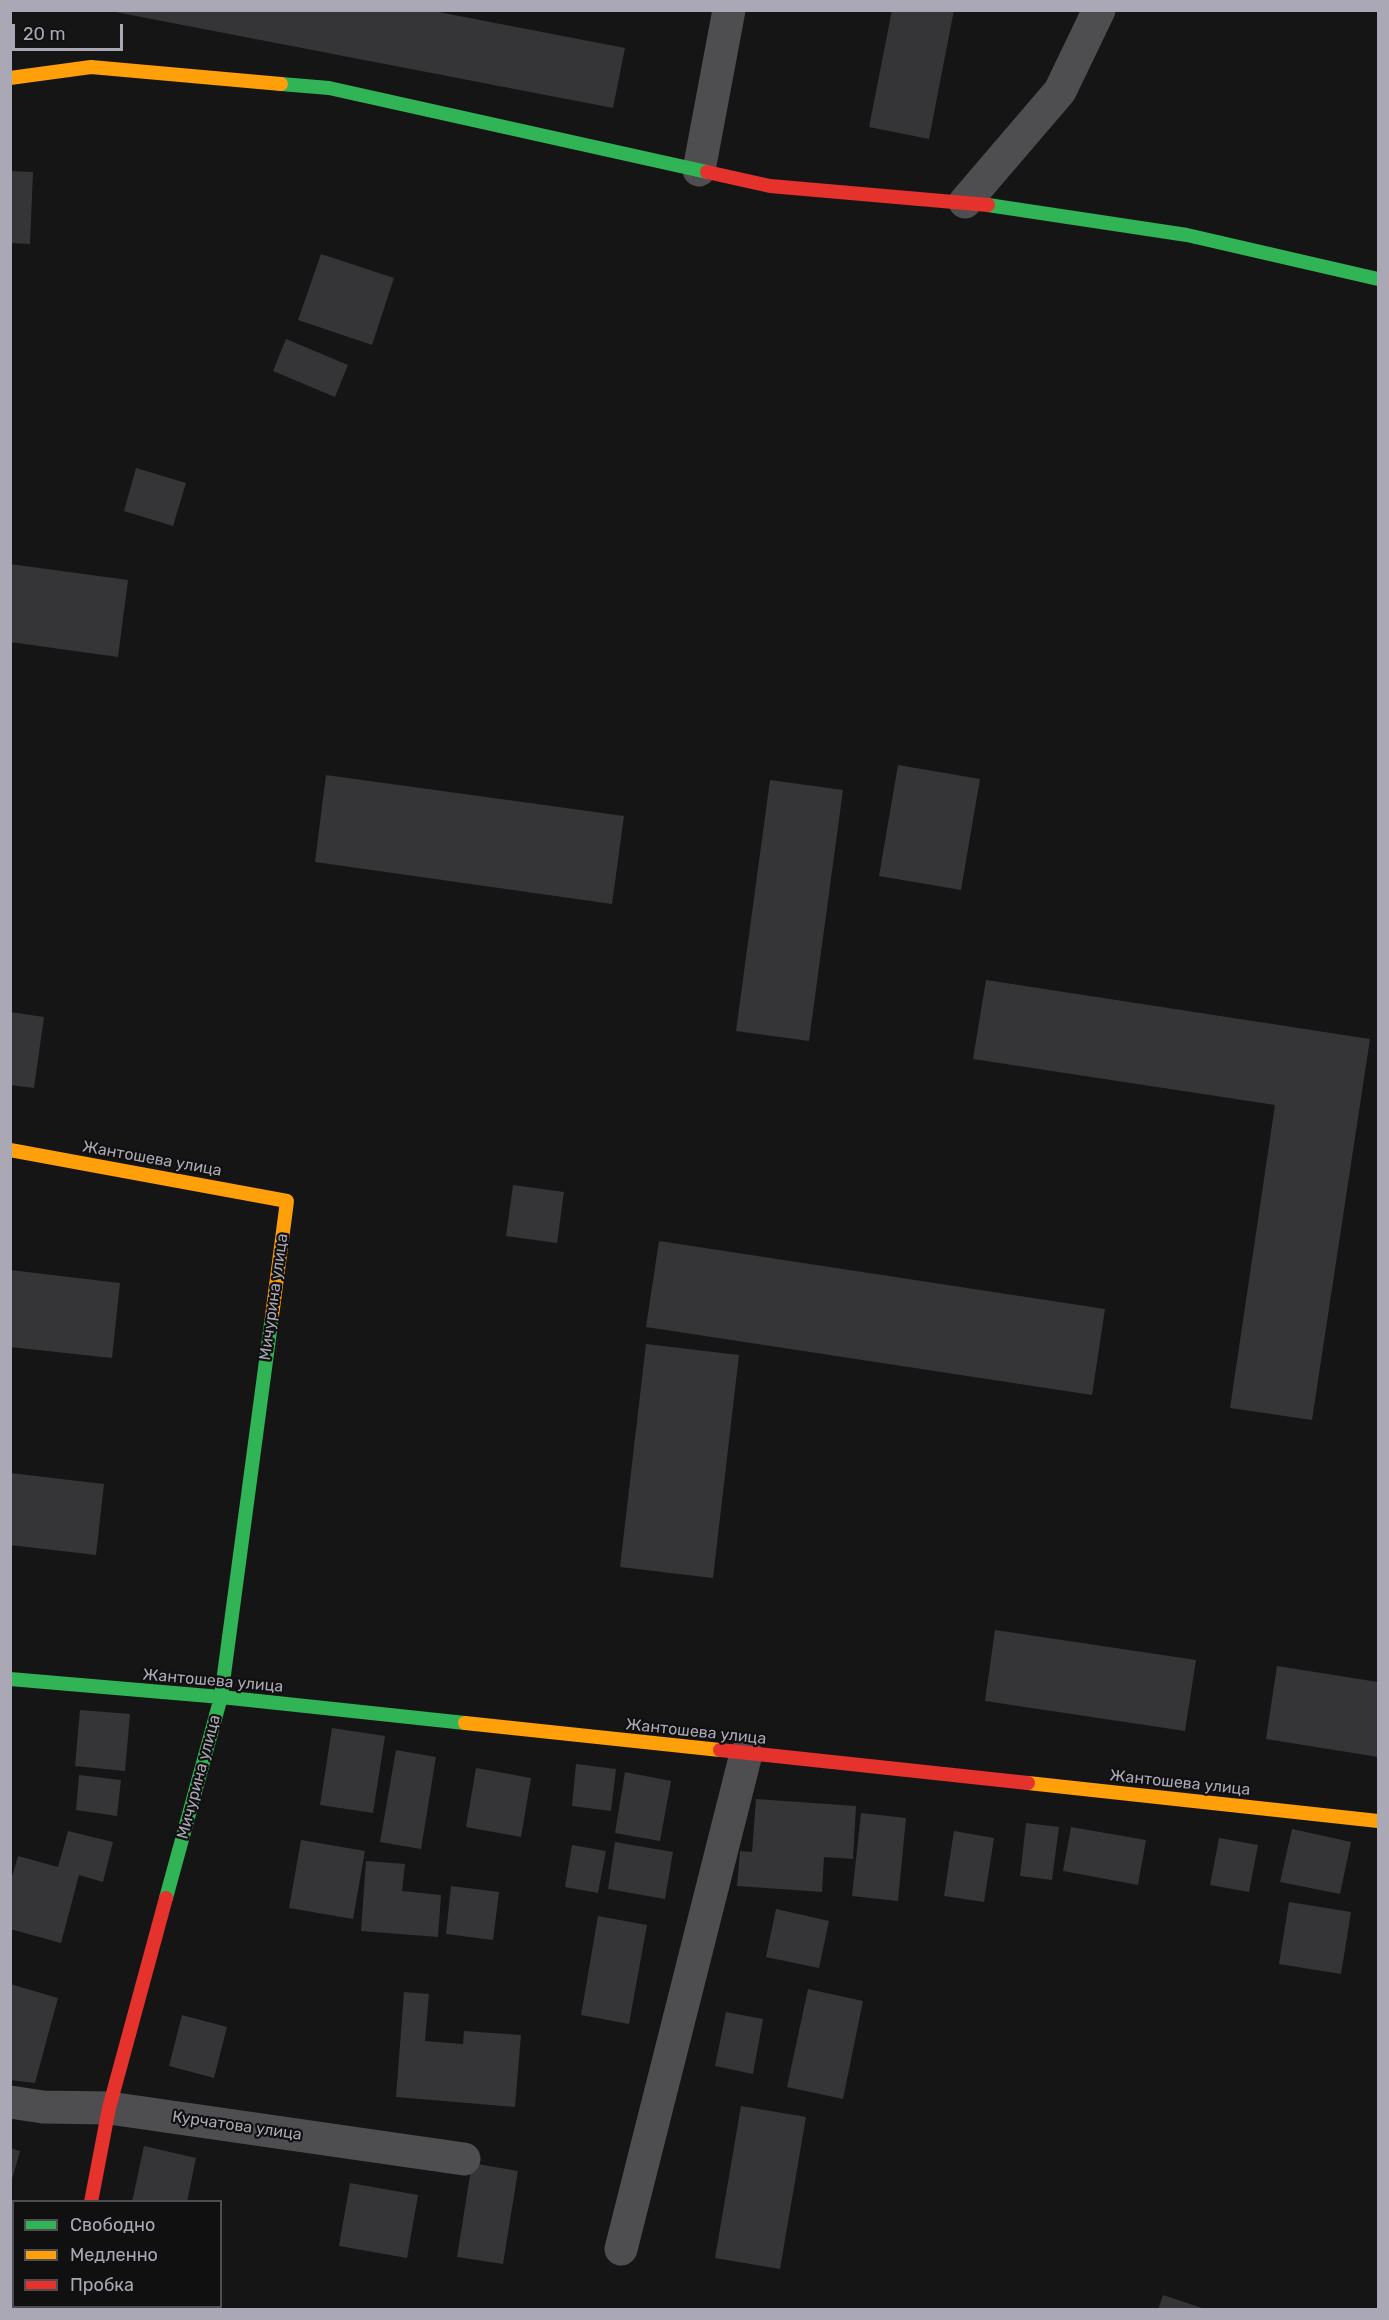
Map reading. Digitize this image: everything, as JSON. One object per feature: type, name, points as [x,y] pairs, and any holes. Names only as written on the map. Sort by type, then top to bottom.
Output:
[{"type":"street","points":[[699,170],[729,10]]},
{"type":"street","points":[[965,202],[1060,91],[1099,10]]},
{"type":"street","points":[[10,78],[91,67],[329,88],[770,186],[965,202],[1187,235],[1378,279]]},
{"type":"street","name":"Жантошева улица","points":[[10,1150],[286,1201]]},
{"type":"street","name":"Мичурина улица","points":[[91,2200],[109,2108],[221,1697],[286,1201]]},
{"type":"street","name":"Жантошева улица","points":[[10,1679],[221,1697],[1378,1821]]},
{"type":"street","points":[[621,2249],[746,1754]]},
{"type":"street","name":"Курчатова улица","points":[[10,2102],[43,2107],[109,2108],[464,2159]]},
{"type":"building","points":[[105,10],[428,10],[625,48],[613,108]]},
{"type":"building","points":[[892,10],[954,10],[929,139],[869,127]]},
{"type":"building","points":[[10,171],[33,172],[30,244],[10,243]]},
{"type":"building","points":[[321,254],[394,278],[372,345],[298,320]]},
{"type":"building","points":[[286,339],[348,365],[335,397],[273,371]]},
{"type":"building","points":[[136,468],[186,483],[173,526],[124,511]]},
{"type":"building","points":[[10,564],[128,580],[118,657],[10,642]]},
{"type":"building","points":[[898,765],[980,779],[961,890],[879,876]]},
{"type":"building","points":[[326,775],[624,816],[612,904],[315,862]]},
{"type":"building","points":[[770,780],[843,790],[809,1041],[736,1031]]},
{"type":"building","points":[[986,980],[1370,1039],[1312,1420],[1230,1408],[1275,1105],[973,1059]]},
{"type":"building","points":[[10,1012],[44,1017],[34,1088],[10,1085]]},
{"type":"building","points":[[513,1185],[564,1192],[557,1243],[506,1236]]},
{"type":"building","points":[[659,1241],[1105,1309],[1092,1395],[646,1327]]},
{"type":"building","points":[[10,1270],[120,1283],[112,1358],[10,1347]]},
{"type":"building","points":[[646,1344],[739,1355],[713,1578],[620,1567]]},
{"type":"building","points":[[10,1473],[104,1484],[96,1555],[10,1545]]},
{"type":"building","points":[[995,1630],[1196,1660],[1185,1731],[985,1701]]},
{"type":"building","points":[[1277,1666],[1378,1682],[1378,1757],[1266,1739]]},
{"type":"building","points":[[80,1710],[130,1714],[125,1771],[75,1766]]},
{"type":"building","points":[[332,1728],[385,1736],[373,1813],[320,1805]]},
{"type":"building","points":[[396,1750],[436,1757],[421,1849],[380,1842]]},
{"type":"building","points":[[576,1764],[616,1769],[611,1811],[572,1806]]},
{"type":"building","points":[[476,1768],[531,1778],[521,1837],[466,1827]]},
{"type":"building","points":[[625,1772],[671,1781],[660,1841],[615,1833]]},
{"type":"building","points":[[79,1775],[121,1780],[117,1816],[76,1810]]},
{"type":"building","points":[[756,1799],[856,1806],[853,1859],[824,1857],[822,1892],[737,1886],[740,1851],[752,1852]]},
{"type":"building","points":[[861,1813],[906,1818],[898,1901],[852,1896]]},
{"type":"building","points":[[1026,1823],[1059,1827],[1052,1880],[1020,1876]]},
{"type":"building","points":[[1071,1827],[1146,1840],[1138,1885],[1063,1871]]},
{"type":"building","points":[[1292,1829],[1351,1842],[1340,1894],[1280,1882]]},
{"type":"building","points":[[68,1831],[113,1842],[103,1882],[79,1875],[61,1943],[10,1929],[10,1884],[18,1856],[58,1867]]},
{"type":"building","points":[[954,1831],[994,1838],[984,1902],[944,1896]]},
{"type":"building","points":[[1219,1838],[1258,1845],[1249,1892],[1210,1885]]},
{"type":"building","points":[[301,1840],[365,1851],[353,1919],[289,1908]]},
{"type":"building","points":[[615,1842],[673,1852],[665,1899],[608,1889]]},
{"type":"building","points":[[572,1845],[606,1851],[598,1893],[565,1887]]},
{"type":"building","points":[[366,1861],[405,1864],[402,1891],[441,1895],[438,1937],[361,1931]]},
{"type":"building","points":[[451,1886],[499,1892],[493,1940],[446,1934]]},
{"type":"building","points":[[1289,1902],[1351,1912],[1341,1974],[1279,1964]]},
{"type":"building","points":[[776,1909],[829,1921],[819,1968],[766,1957]]},
{"type":"building","points":[[598,1916],[647,1925],[629,2024],[581,2015]]},
{"type":"building","points":[[10,1984],[58,1998],[35,2083],[10,2080]]},
{"type":"building","points":[[808,1989],[863,2001],[843,2099],[787,2087]]},
{"type":"building","points":[[404,1992],[429,1994],[425,2041],[463,2044],[464,2031],[521,2035],[515,2107],[396,2097]]},
{"type":"building","points":[[726,2012],[763,2019],[753,2074],[715,2066]]},
{"type":"building","points":[[182,2015],[227,2027],[214,2078],[169,2066]]},
{"type":"building","points":[[741,2106],[806,2117],[780,2269],[715,2258]]},
{"type":"building","points":[[144,2146],[196,2158],[187,2200],[132,2200]]},
{"type":"building","points":[[10,2148],[20,2151],[11,2183],[10,2183]]},
{"type":"building","points":[[472,2163],[518,2171],[503,2264],[457,2257]]},
{"type":"building","points":[[350,2183],[418,2195],[407,2258],[339,2246]]},
{"type":"building","points":[[1163,2295],[1205,2309],[1205,2310],[1158,2310]]},
{"type":"building","points":[[120,2308],[166,2308],[166,2310],[120,2310]]},
{"type":"traffic: fast","points":[[281,84],[329,88],[707,172]]},
{"type":"traffic: fast","points":[[988,205],[1187,235],[1378,279]]},
{"type":"traffic: fast","points":[[166,1898],[221,1697],[272,1316]]},
{"type":"traffic: fast","points":[[10,1679],[221,1697],[465,1723]]},
{"type":"traffic: slow","points":[[10,78],[91,67],[281,84]]},
{"type":"traffic: slow","points":[[10,1150],[287,1201],[272,1316]]},
{"type":"traffic: slow","points":[[465,1723],[720,1750]]},
{"type":"traffic: slow","points":[[1028,1783],[1378,1821]]},
{"type":"traffic: jam","points":[[707,172],[770,186],[988,205]]},
{"type":"traffic: jam","points":[[720,1750],[1028,1783]]},
{"type":"traffic: jam","points":[[91,2200],[109,2108],[166,1898]]}]
